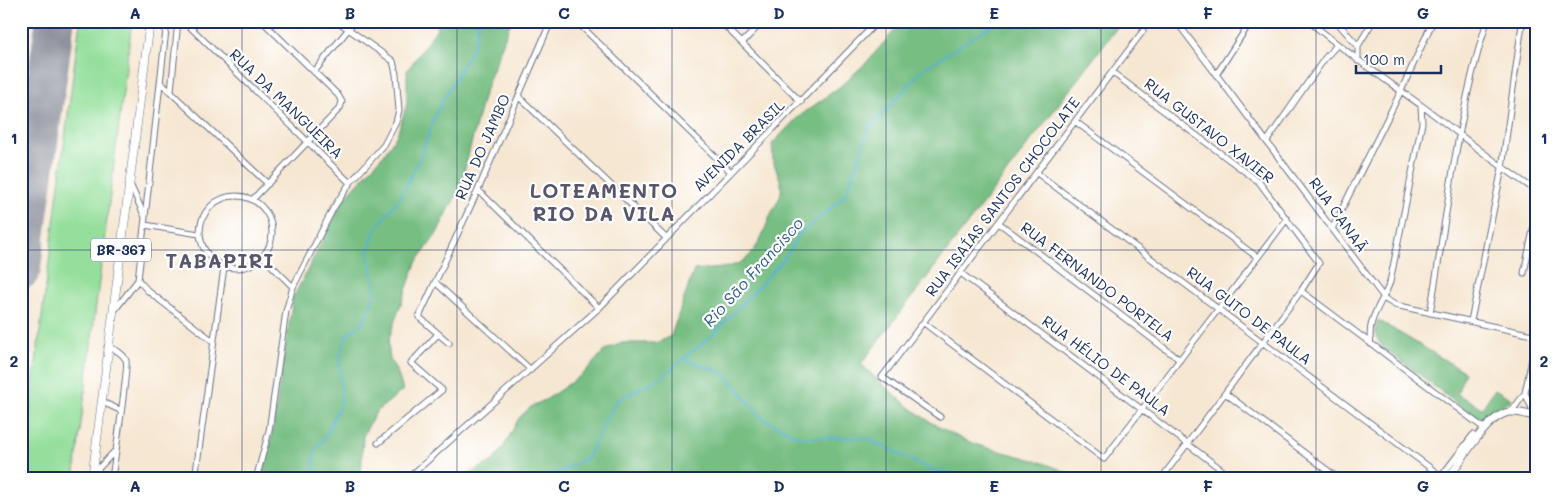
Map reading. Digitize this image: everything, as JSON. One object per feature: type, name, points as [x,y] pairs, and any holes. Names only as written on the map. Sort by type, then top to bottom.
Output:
[{"type":"main road","name":"BR-367","points":[[93,477],[107,347],[150,21]]},
{"type":"street","points":[[112,314],[138,280],[167,21]]},
{"type":"street","points":[[171,91],[178,21]]},
{"type":"street","name":"RUA DA MANGUEIRA","points":[[184,21],[350,183]]},
{"type":"street","points":[[253,199],[308,144],[340,108],[342,102],[338,95],[262,21]]},
{"type":"street","points":[[256,479],[269,431],[284,323],[293,287],[334,207],[350,183],[384,146],[396,122],[399,102],[395,67],[392,61],[337,21]]},
{"type":"street","points":[[314,72],[355,21]]},
{"type":"street","name":"RUA DO JAMBO","points":[[438,334],[419,317],[478,190],[551,21]]},
{"type":"street","points":[[576,21],[731,172]]},
{"type":"street","points":[[720,21],[801,102]]},
{"type":"street","points":[[742,43],[763,21]]},
{"type":"street","points":[[862,21],[870,29]]},
{"type":"street","name":"AVENIDA BRASIL","points":[[407,479],[599,308],[878,21]]},
{"type":"street","name":"RUA CANAÃ","points":[[1176,21],[1384,299]]},
{"type":"street","points":[[1216,75],[1251,21]]},
{"type":"street","points":[[1309,21],[1358,61],[1401,91],[1502,168],[1537,191]]},
{"type":"street","points":[[1336,21],[1358,46]]},
{"type":"street","points":[[1358,61],[1358,46],[1374,21]]},
{"type":"street","points":[[1332,229],[1401,91],[1433,21]]},
{"type":"street","points":[[1430,313],[1460,135],[1476,54],[1487,21]]},
{"type":"street","points":[[1471,321],[1502,168],[1522,24],[1517,21]]},
{"type":"street","name":"RUA ISAÍAS SANTOS CHOCOLATE","points":[[940,417],[882,377],[962,274],[1143,31]]},
{"type":"street","points":[[1267,142],[1325,58],[1337,45]]},
{"type":"street","name":"RUA GUSTAVO XAVIER","points":[[1113,73],[1259,182],[1319,263],[1301,292]]},
{"type":"street","points":[[161,83],[268,184]]},
{"type":"street","points":[[519,97],[666,238]]},
{"type":"street","points":[[1371,344],[1368,331],[1370,322],[1384,299],[1390,282],[1422,123],[1421,106]]},
{"type":"street","points":[[1076,122],[1256,257]]},
{"type":"street","name":"RUA GUTO DE PAULA","points":[[1037,173],[1444,478]]},
{"type":"street","points":[[130,183],[145,218]]},
{"type":"street","points":[[478,190],[599,308]]},
{"type":"street","points":[[240,195],[253,199],[262,206],[272,226],[269,248],[262,257],[245,268],[224,267],[214,262],[207,254],[199,234],[200,221],[206,210],[216,201],[228,196],[240,195]]},
{"type":"street","points":[[1524,273],[1537,211]]},
{"type":"street","points":[[924,324],[1104,459],[1256,257],[1287,219]]},
{"type":"street","name":"RUA FERNANDO PORTELA","points":[[999,223],[1180,360]]},
{"type":"street","points":[[145,225],[199,234]]},
{"type":"street","points":[[262,257],[293,287]]},
{"type":"street","points":[[195,479],[224,267]]},
{"type":"street","name":"RUA HÉLIO DE PAULA","points":[[962,274],[1234,479]]},
{"type":"street","points":[[138,280],[148,291],[213,341]]},
{"type":"street","points":[[435,282],[531,370]]},
{"type":"street","points":[[1161,479],[1186,443],[1301,292],[1485,429]]},
{"type":"street","points":[[1384,299],[1395,305],[1537,336],[1525,393],[1512,411],[1497,418],[1485,429],[1444,478]]},
{"type":"street","points":[[378,443],[442,390],[411,363],[438,334],[449,343]]},
{"type":"street","points":[[107,347],[122,354],[128,367],[120,410],[112,479]]},
{"type":"street","points":[[1225,392],[1339,479]]},
{"type":"street","points":[[1525,393],[1536,417]]},
{"type":"street","points":[[102,402],[120,410]]},
{"type":"street","points":[[1512,411],[1536,417]]},
{"type":"street","points":[[1444,478],[1473,434]]},
{"type":"street","points":[[93,477],[115,452]]},
{"type":"green space","points":[[80,21],[132,21],[74,479],[21,479]]},
{"type":"green space","points":[[439,21],[511,21],[483,97],[460,188],[436,235],[416,263],[388,342],[390,359],[398,374],[403,390],[376,412],[363,436],[361,479],[262,479],[271,441],[293,298],[344,199],[384,154],[397,135],[407,104],[407,71],[436,30]]},
{"type":"green space","points":[[903,21],[1122,21],[861,364],[902,401],[947,432],[981,446],[1055,467],[1079,479],[790,479],[775,468],[767,479],[459,479],[493,461],[503,448],[519,418],[532,406],[547,399],[583,374],[605,350],[622,343],[656,343],[671,336],[694,270],[735,265],[751,254],[764,232],[781,192],[781,183],[773,159],[772,144],[797,118],[838,88],[865,64]]},
{"type":"green space","points":[[1378,320],[1465,372],[1457,394],[1482,408],[1495,389],[1512,399],[1488,416],[1477,419],[1383,347],[1376,335]]},
{"type":"waterway","points":[[319,479],[313,467],[315,451],[326,436],[341,402],[340,358],[346,335],[363,323],[376,292],[368,252],[375,230],[401,196],[421,156],[437,111],[473,47],[479,21]]},
{"type":"waterway","name":"Rio São Francisco","points":[[544,479],[587,458],[616,401],[662,377],[716,332],[785,258],[799,235],[845,196],[870,128],[922,70],[985,29],[1003,21]]},
{"type":"waterway","points":[[684,359],[718,371],[732,382],[762,418],[799,437],[866,438],[930,469],[980,479]]},
{"type":"runway","points":[[21,270],[55,21]]},
{"type":"district","name":"LOTEAMENTO RIO DA VILA","points":[[604,202]]},
{"type":"district","name":"TABAPIRI","points":[[220,261]]}]
